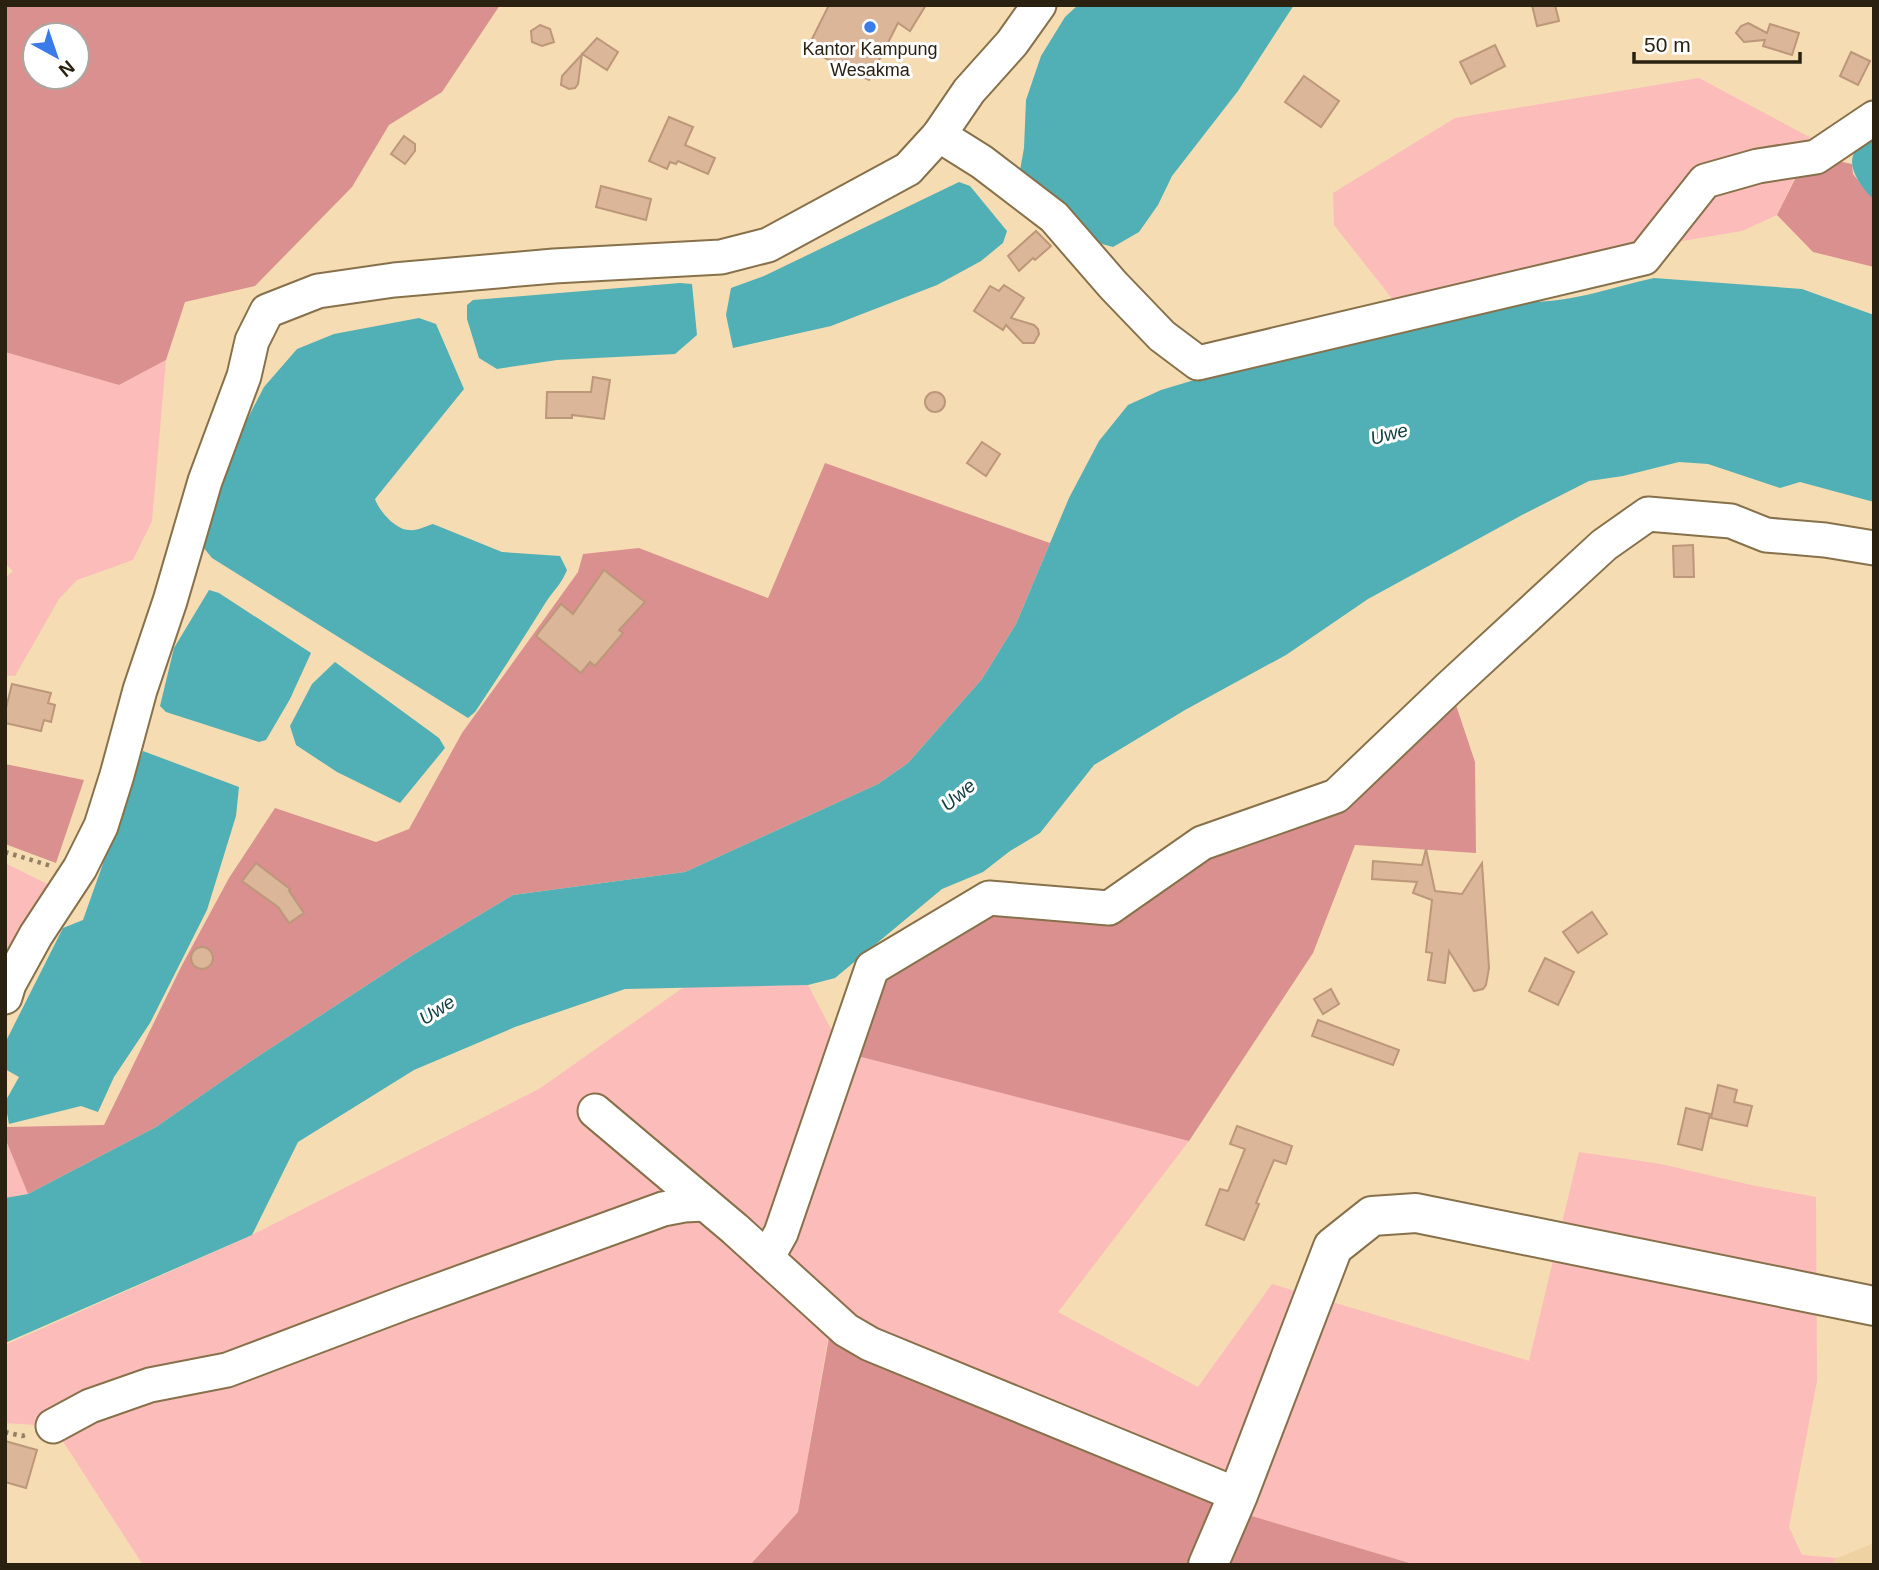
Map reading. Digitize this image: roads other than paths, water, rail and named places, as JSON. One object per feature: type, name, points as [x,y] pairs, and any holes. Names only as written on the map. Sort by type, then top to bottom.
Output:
[{"type":"main road","points":[[1208,1565],[1238,1495],[1333,1247],[1372,1216],[1416,1213],[1874,1306]]},
{"type":"street","points":[[5,997],[9,984],[36,935],[79,868],[101,826],[205,481],[244,376],[252,341],[267,311],[318,291],[394,280],[554,266],[721,257],[768,245],[908,169],[939,135],[969,91],[1012,43],[1039,5]]},
{"type":"street","points":[[939,135],[982,162],[1054,217],[1162,336],[1198,363],[1644,258],[1705,181],[1758,166],[1816,157],[1874,118]]},
{"type":"street","points":[[767,1258],[781,1233],[872,968],[989,898],[1109,908],[1202,843],[1336,796],[1604,545],[1648,514],[1731,521],[1766,535],[1874,548]]},
{"type":"street","points":[[595,1111],[767,1258],[846,1330],[870,1344],[1238,1495]]},
{"type":"street","points":[[53,1426],[90,1406],[150,1385],[227,1370],[663,1209],[705,1204]]},
{"type":"water","points":[[1078,5],[1294,5],[1238,91],[1172,176],[1158,205],[1139,232],[1113,247],[1102,244],[1043,203],[1019,176],[1024,148],[1026,100],[1041,56],[1065,17]]},
{"type":"water","points":[[1874,140],[1874,200],[1856,176],[1852,159],[1855,151]]},
{"type":"water","points":[[959,182],[970,186],[1007,231],[1003,243],[981,261],[937,285],[831,326],[733,348],[726,315],[731,288],[764,276]]},
{"type":"water","name":"Uwe","points":[[1654,278],[1802,289],[1874,315],[1874,502],[1800,482],[1780,488],[1708,464],[1679,462],[1623,476],[1589,481],[1368,599],[1286,655],[1185,710],[1094,765],[1040,833],[983,872],[942,889],[835,978],[808,985],[625,989],[515,1027],[414,1070],[298,1142],[252,1235],[5,1343],[5,1198],[28,1194],[156,1127],[416,953],[513,895],[685,872],[878,784],[908,763],[982,679],[1016,624],[1069,498],[1099,441],[1128,405],[1161,390],[1261,360],[1531,302],[1577,297]]},
{"type":"water","points":[[692,284],[697,335],[675,354],[557,360],[497,369],[479,358],[467,319],[467,305],[473,300]]},
{"type":"water","points":[[419,318],[436,324],[464,389],[375,499],[377,504],[389,519],[404,529],[415,530],[433,524],[502,552],[560,556],[567,570],[475,712],[468,718],[212,558],[203,547],[202,539],[239,435],[264,387],[297,349],[334,334]]},
{"type":"water","points":[[209,590],[219,593],[311,653],[290,699],[266,740],[259,742],[166,712],[160,706],[174,648]]},
{"type":"water","points":[[335,662],[439,738],[445,748],[400,803],[337,772],[296,745],[290,726],[312,684]]},
{"type":"water","points":[[143,751],[239,787],[236,816],[207,910],[150,1023],[114,1077],[98,1112],[81,1106],[9,1124],[5,1102],[19,1077],[5,1069],[5,1043],[63,928],[83,920]]},
{"type":"place","name":"Kantor Kampung Wesakma","points":[[870,27]]}]
